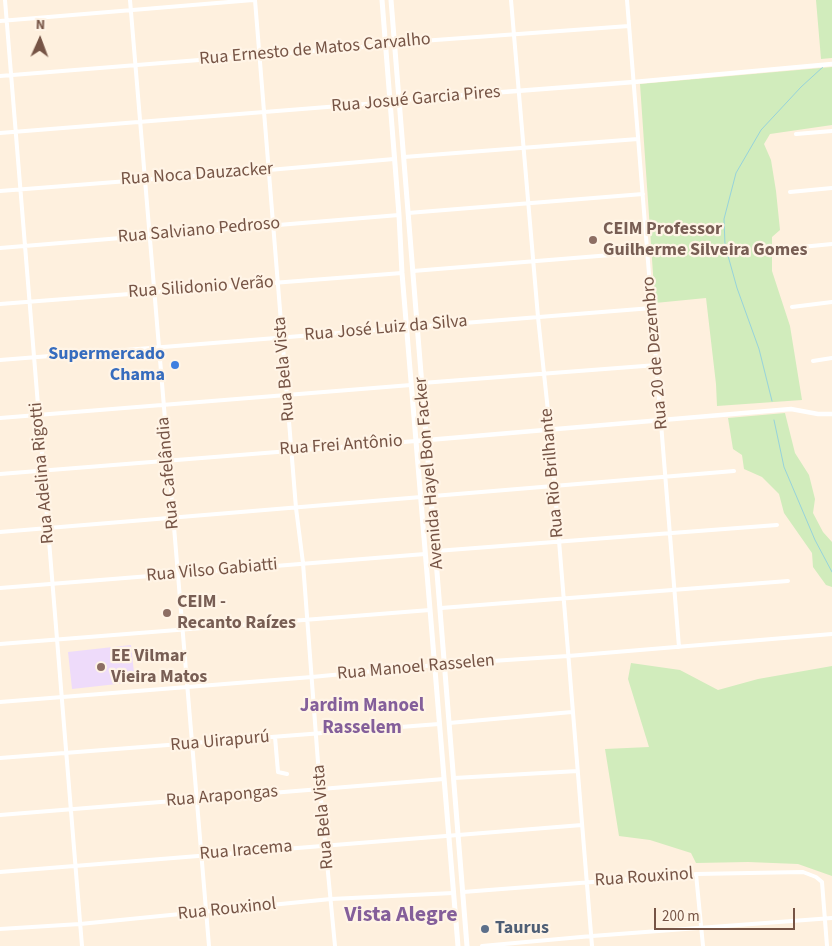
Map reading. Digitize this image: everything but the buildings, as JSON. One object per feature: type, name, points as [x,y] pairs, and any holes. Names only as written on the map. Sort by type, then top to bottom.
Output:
[{"type":"main road","name":"Avenida Hayel Bon Facker","points":[[382,0],[406,328],[458,946]]},
{"type":"main road","name":"Avenida Hayel Bon Facker","points":[[391,0],[468,946]]},
{"type":"street","name":"Rua Adelina Rigotti","points":[[5,0],[82,946]]},
{"type":"street","name":"Rua Cafelândia","points":[[130,0],[209,946]]},
{"type":"street","points":[[0,21],[254,0]]},
{"type":"street","name":"Rua Bela Vista","points":[[254,0],[296,508],[303,563],[320,789],[335,946]]},
{"type":"street","name":"Rua Rio Brilhante","points":[[511,0],[538,317],[550,430],[592,946]]},
{"type":"street","name":"Rua 20 de Dezembro","points":[[627,0],[679,647]]},
{"type":"street","name":"Rua Ernesto de Matos Carvalho","points":[[0,76],[394,43],[629,26]]},
{"type":"street","name":"Rua Josué Garcia Pires","points":[[0,133],[634,82],[832,64]]},
{"type":"street","points":[[796,134],[832,131]]},
{"type":"street","points":[[404,157],[638,139]]},
{"type":"street","name":"Rua Noca Dauzacker","points":[[0,191],[394,159]]},
{"type":"street","points":[[790,192],[832,188]]},
{"type":"street","points":[[408,213],[643,194]]},
{"type":"street","name":"Rua Salviano Pedroso","points":[[0,248],[399,215]]},
{"type":"street","points":[[781,249],[832,244]]},
{"type":"street","points":[[413,271],[648,252]]},
{"type":"street","name":"Rua Silidonio Verão","points":[[0,304],[402,273]]},
{"type":"street","points":[[792,307],[832,302]]},
{"type":"street","name":"Rua José Luiz da Silva","points":[[0,360],[652,308]]},
{"type":"street","points":[[813,361],[832,358]]},
{"type":"street","points":[[422,383],[657,364]]},
{"type":"street","points":[[0,418],[411,385]]},
{"type":"street","name":"Rua Frei Antônio","points":[[0,474],[791,409],[818,414],[832,414]]},
{"type":"street","points":[[0,532],[734,471]]},
{"type":"street","points":[[436,551],[777,525]]},
{"type":"street","name":"Rua Vilso Gabiatti","points":[[0,588],[425,554]]},
{"type":"street","points":[[441,608],[788,581]]},
{"type":"street","points":[[0,644],[307,618],[430,610]]},
{"type":"street","name":"Rua Manoel Rasselen","points":[[0,702],[312,677],[446,664],[832,634]]},
{"type":"street","points":[[449,723],[572,712]]},
{"type":"street","name":"Rua Uirapurú","points":[[0,758],[439,724]]},
{"type":"street","points":[[275,737],[278,772],[287,774]]},
{"type":"street","points":[[454,778],[578,771]]},
{"type":"street","name":"Rua Arapongas","points":[[0,815],[444,779]]},
{"type":"street","name":"Rua Iracema","points":[[0,872],[582,825]]},
{"type":"street","name":"Rua Rouxinol","points":[[463,892],[696,874],[796,872],[810,874],[822,882],[825,919]]},
{"type":"street","points":[[696,874],[703,946]]},
{"type":"street","name":"Rua Rouxinol","points":[[0,929],[206,913],[331,899],[453,893]]},
{"type":"street","points":[[482,946],[832,918]]},
{"type":"street","points":[[825,919],[827,946]]},
{"type":"shaded area","name":"EE Vilmar Vieira Matos","points":[[131,645],[135,682],[72,689],[68,652]]},
{"type":"green space","points":[[816,0],[832,0],[832,58],[821,59]]},
{"type":"green space","points":[[832,67],[832,125],[770,134],[764,144],[771,160],[780,230],[772,237],[772,271],[790,326],[802,400],[717,406],[706,298],[655,303],[640,84]]},
{"type":"green space","points":[[785,413],[795,453],[809,475],[815,499],[813,513],[823,532],[832,542],[832,587],[826,585],[813,567],[812,553],[784,513],[779,494],[762,477],[744,469],[742,455],[733,449],[728,418]]},
{"type":"green space","points":[[631,663],[680,670],[718,690],[758,679],[832,666],[832,876],[798,864],[748,862],[696,863],[691,853],[650,840],[619,836],[605,749],[649,747],[628,679]]},
{"type":"waterway","points":[[772,401],[759,349],[737,288],[725,245],[724,219],[736,173],[761,130],[801,87],[824,66]]},
{"type":"waterway","points":[[774,420],[784,467],[815,540],[832,572]]},
{"type":"place","name":"CEIM Professor Guilherme Silveira Gomes","points":[[593,240]]},
{"type":"place","name":"Supermercado Chama","points":[[175,365]]},
{"type":"place","name":"CEIM - Recanto Raízes","points":[[167,613]]},
{"type":"place","name":"EE Vilmar Vieira Matos","points":[[101,667]]},
{"type":"place","name":"Taurus","points":[[485,929]]},
{"type":"district","name":"Jardim Manoel Rasselem","points":[[362,718]]},
{"type":"district","name":"Vista Alegre","points":[[401,916]]}]
